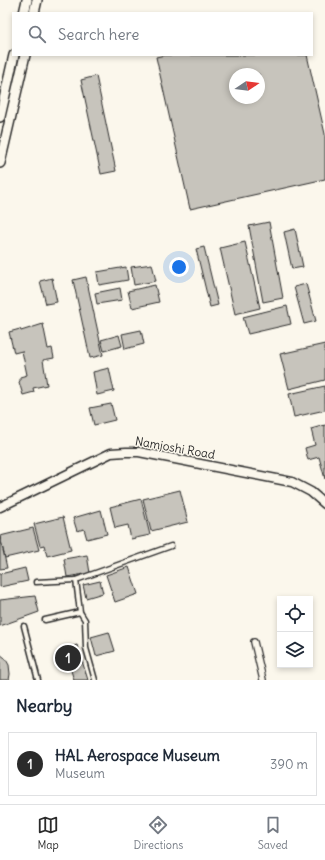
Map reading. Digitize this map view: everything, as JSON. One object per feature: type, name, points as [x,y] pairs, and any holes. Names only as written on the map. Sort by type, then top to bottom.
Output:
[{"type":"main road","points":[[24,12],[27,0]]},
{"type":"main road","points":[[34,12],[37,0]]},
{"type":"main road","points":[[0,117],[14,56]]},
{"type":"main road","points":[[0,163],[25,56]]},
{"type":"main road","name":"Namjoshi Road","points":[[0,507],[111,453],[139,452],[292,482],[311,492],[325,504]]},
{"type":"street","points":[[36,582],[76,580],[171,546]]},
{"type":"street","points":[[76,580],[80,612],[85,620],[86,648],[95,680]]},
{"type":"street","points":[[45,620],[80,612]]},
{"type":"street","points":[[24,626],[38,680]]},
{"type":"street","points":[[254,642],[263,680]]},
{"type":"building","points":[[307,56],[325,134],[325,179],[190,209],[156,57]]},
{"type":"building","points":[[96,76],[116,171],[101,174],[81,80]]},
{"type":"building","points":[[269,222],[283,298],[263,302],[249,226]]},
{"type":"building","points":[[295,229],[303,267],[292,269],[284,232]]},
{"type":"building","points":[[245,242],[260,308],[235,314],[220,248]]},
{"type":"building","points":[[204,247],[218,305],[210,307],[196,249]]},
{"type":"building","points":[[152,264],[156,281],[134,285],[131,267]]},
{"type":"building","points":[[126,267],[128,280],[99,285],[97,272]]},
{"type":"building","points":[[86,277],[103,355],[90,358],[73,280]]},
{"type":"building","points":[[52,278],[57,302],[46,304],[40,281]]},
{"type":"building","points":[[306,284],[316,321],[304,324],[294,287]]},
{"type":"building","points":[[155,285],[159,302],[132,308],[128,291]]},
{"type":"building","points":[[120,288],[122,300],[97,304],[95,293]]},
{"type":"building","points":[[287,306],[291,324],[248,334],[243,317]]},
{"type":"building","points":[[43,324],[48,349],[52,348],[54,358],[43,360],[47,385],[33,388],[34,392],[23,395],[19,382],[20,377],[27,375],[22,351],[14,353],[9,332],[20,329],[21,331]]},
{"type":"building","points":[[141,330],[144,344],[125,349],[122,334]]},
{"type":"building","points":[[119,335],[122,346],[104,351],[101,340]]},
{"type":"building","points":[[325,344],[325,380],[289,389],[280,354]]},
{"type":"building","points":[[109,368],[114,391],[97,395],[93,372]]},
{"type":"building","points":[[325,386],[325,410],[294,417],[289,394]]},
{"type":"building","points":[[111,404],[115,420],[94,425],[90,408]]},
{"type":"building","points":[[325,425],[325,479],[319,457],[308,460],[305,448],[315,445],[311,429]]},
{"type":"building","points":[[180,490],[188,522],[151,531],[143,499]]},
{"type":"building","points":[[141,499],[150,535],[131,539],[128,525],[115,528],[110,507]]},
{"type":"building","points":[[101,510],[107,534],[87,539],[84,529],[77,531],[73,518]]},
{"type":"building","points":[[63,517],[71,550],[47,556],[44,545],[40,546],[34,524]]},
{"type":"building","points":[[33,528],[39,550],[5,558],[0,536]]},
{"type":"building","points":[[0,537],[7,568],[0,569]]},
{"type":"building","points":[[87,555],[90,573],[67,577],[64,559]]},
{"type":"building","points":[[129,567],[138,594],[115,602],[106,575]]},
{"type":"building","points":[[25,568],[28,581],[0,587],[0,574]]},
{"type":"building","points":[[100,581],[103,593],[86,598],[83,585]]},
{"type":"building","points":[[35,596],[39,612],[0,626],[0,600]]},
{"type":"building","points":[[109,632],[115,651],[96,656],[91,637]]},
{"type":"building","points":[[77,645],[88,680],[74,680],[64,649]]},
{"type":"building","points":[[0,654],[5,658],[9,665],[9,680],[0,680]]},
{"type":"place","name":"HAL Aerospace Museum","points":[[68,658]]}]
